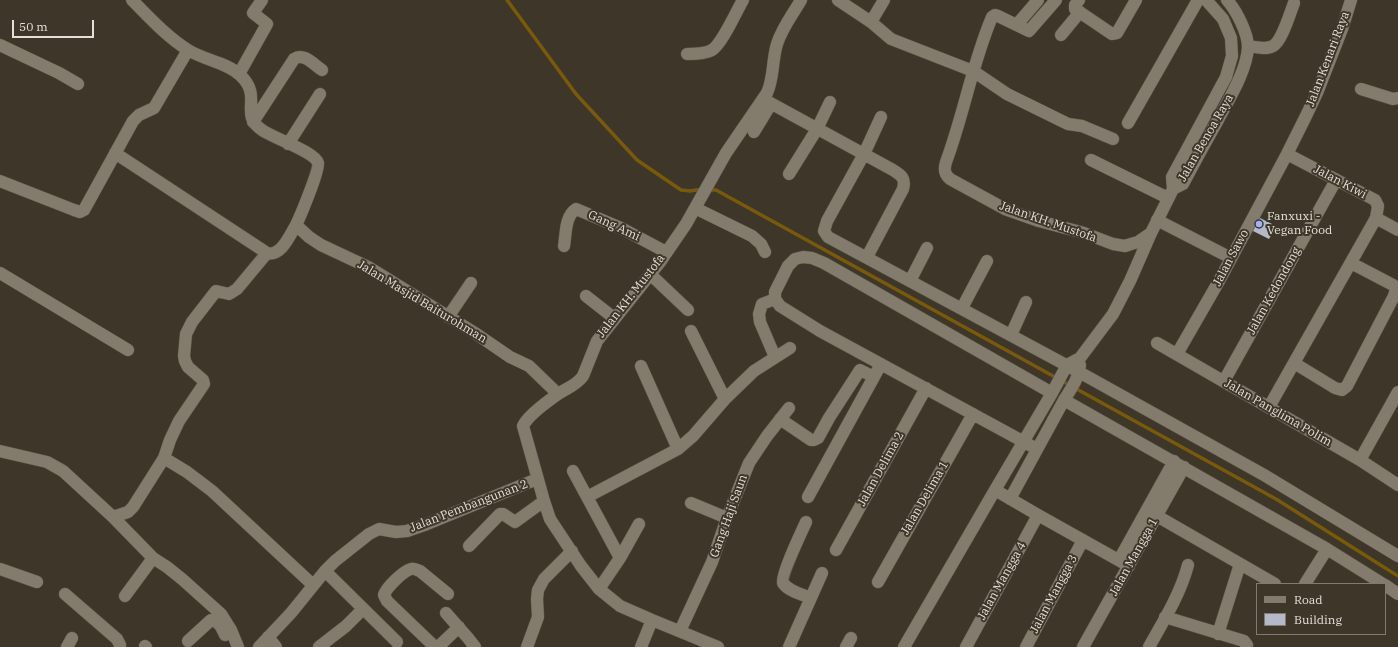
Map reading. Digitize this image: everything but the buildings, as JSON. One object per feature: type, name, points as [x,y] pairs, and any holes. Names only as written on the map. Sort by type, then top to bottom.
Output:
[{"type":"street","points":[[115,153],[267,253],[272,254],[276,253],[281,248],[296,225],[304,209],[308,194],[319,169],[318,163],[313,156],[268,134],[253,122],[250,117],[251,91],[247,82],[239,74],[221,64],[188,50],[161,29],[132,0]]},
{"type":"street","points":[[239,74],[267,24],[253,13],[262,0]]},
{"type":"street","points":[[687,54],[704,53],[718,45],[742,0]]},
{"type":"street","points":[[754,132],[767,101],[777,44],[784,28],[801,0]]},
{"type":"street","points":[[838,0],[871,22],[891,39],[973,71],[1007,94],[1068,124],[1082,126],[1113,139]]},
{"type":"street","points":[[871,22],[884,0]]},
{"type":"street","points":[[1020,21],[1038,0]]},
{"type":"street","name":"Jalan KH. Mustofa","points":[[1056,0],[1029,31],[994,15],[986,31],[973,71],[944,169],[945,173],[950,179],[1005,209],[1039,221],[1084,233],[1113,244],[1125,246],[1138,242],[1151,233]]},
{"type":"street","points":[[1061,35],[1079,6],[1112,34],[1117,33],[1136,0]]},
{"type":"street","points":[[1128,123],[1198,0]]},
{"type":"street","name":"Jalan Benoa Raya","points":[[1170,193],[1172,177],[1226,77],[1232,56],[1231,38],[1223,19],[1206,0]]},
{"type":"street","points":[[1227,0],[1238,15],[1248,46],[1261,48],[1272,47],[1278,41],[1294,3]]},
{"type":"street","name":"Jalan Kenari Raya","points":[[1305,118],[1325,71],[1351,0]]},
{"type":"street","points":[[0,45],[59,73],[78,84]]},
{"type":"street","name":"Jalan Benoa Raya","points":[[1170,193],[1183,184],[1237,84],[1245,61],[1248,46]]},
{"type":"street","points":[[0,181],[42,199],[80,212],[87,204],[136,117],[152,110],[157,105],[188,50]]},
{"type":"street","points":[[253,122],[294,58],[302,56],[322,70]]},
{"type":"street","points":[[1361,89],[1393,99],[1398,98]]},
{"type":"street","points":[[288,144],[320,94]]},
{"type":"street","points":[[767,101],[864,154],[903,178],[903,188],[867,257]]},
{"type":"street","name":"Jalan KH. Mustofa","points":[[718,647],[620,606],[599,588],[580,566],[572,551],[550,519],[537,479],[523,426],[529,417],[558,394],[580,380],[583,376],[596,341],[650,274],[686,224],[734,141],[767,101]]},
{"type":"street","points":[[789,174],[817,129],[830,102]]},
{"type":"street","points":[[881,117],[864,154],[827,221],[824,231],[828,237],[962,308],[1011,335],[1065,368],[1264,475],[1398,556]]},
{"type":"street","name":"Jalan Sawo","points":[[1177,354],[1231,258],[1305,118]]},
{"type":"street","name":"Jalan Kiwi","points":[[1287,154],[1375,200],[1378,206],[1376,218]]},
{"type":"street","points":[[904,647],[1024,442],[1065,368],[1080,358],[1113,314],[1130,282],[1170,193],[1091,160]]},
{"type":"street","name":"Jalan Kedondong","points":[[1224,381],[1336,180]]},
{"type":"street","points":[[695,208],[752,236],[761,244],[765,252]]},
{"type":"street","name":"Gang Ami","points":[[564,246],[567,226],[570,217],[576,209],[621,228],[666,252]]},
{"type":"street","points":[[1269,407],[1376,218],[1398,230]]},
{"type":"street","points":[[1157,220],[1231,258]]},
{"type":"street","name":"Jalan Masjid Baiturohman","points":[[296,225],[309,237],[321,245],[370,268],[510,357],[529,366],[558,394]]},
{"type":"street","points":[[910,281],[927,248]]},
{"type":"street","points":[[114,516],[128,512],[133,507],[164,458],[170,440],[180,421],[204,384],[203,380],[188,367],[185,362],[184,356],[186,334],[192,322],[216,291],[229,294],[237,290],[267,253]]},
{"type":"street","points":[[1037,449],[820,331],[780,306],[776,299],[775,292],[788,266],[795,259],[803,257],[812,258],[824,263],[1054,388]]},
{"type":"street","points":[[962,308],[987,261]]},
{"type":"street","points":[[1294,363],[1335,388],[1342,390],[1347,386],[1394,296],[1396,289],[1393,285],[1351,263]]},
{"type":"street","points":[[0,273],[128,350]]},
{"type":"street","points":[[650,274],[688,310]]},
{"type":"street","points":[[448,317],[472,283]]},
{"type":"street","points":[[586,296],[614,318]]},
{"type":"street","points":[[775,357],[760,322],[759,314],[762,304],[776,299]]},
{"type":"street","points":[[1011,335],[1026,302]]},
{"type":"street","points":[[691,331],[726,399]]},
{"type":"street","name":"Jalan Panglima Polim","points":[[1157,343],[1360,460],[1398,485]]},
{"type":"street","points":[[587,497],[678,449],[693,436],[726,399],[754,372],[790,348]]},
{"type":"street","points":[[1010,499],[1078,374],[1080,358]]},
{"type":"street","points":[[808,497],[881,364]]},
{"type":"street","points":[[641,366],[678,449]]},
{"type":"street","points":[[780,420],[811,440],[814,440],[818,438],[860,370],[874,377]]},
{"type":"street","name":"Jalan Delima 2","points":[[836,550],[926,388]]},
{"type":"street","points":[[1360,460],[1398,392]]},
{"type":"street","points":[[1067,396],[1179,464],[1327,549],[1381,583]]},
{"type":"street","name":"Gang Haji Saun","points":[[680,631],[712,562],[727,518],[749,463],[767,436],[789,408]]},
{"type":"street","name":"Jalan Delima 1","points":[[878,582],[973,414]]},
{"type":"street","points":[[1040,414],[1040,421],[1046,425],[1052,423]]},
{"type":"street","points":[[0,451],[52,464],[63,471],[114,516],[153,558],[177,575],[221,614],[231,630],[238,647]]},
{"type":"street","points":[[164,458],[187,472],[212,491],[313,585]]},
{"type":"street","name":"Jalan Mangga 1","points":[[1124,563],[1157,516],[1179,464]]},
{"type":"street","name":"Jalan Mangga 1","points":[[1083,647],[1124,563],[1179,464]]},
{"type":"street","points":[[573,471],[620,558]]},
{"type":"street","name":"Jalan Pembangunan 2","points":[[258,647],[291,613],[325,571],[335,561],[369,534],[382,529],[396,532],[407,531],[537,479]]},
{"type":"street","points":[[995,490],[1124,563]]},
{"type":"street","points":[[469,546],[497,516],[503,514],[515,522],[544,501]]},
{"type":"street","points":[[692,503],[727,518]]},
{"type":"street","name":"Jalan Mangga 4","points":[[966,647],[1038,515]]},
{"type":"street","points":[[1157,516],[1273,583]]},
{"type":"street","points":[[806,522],[784,571],[782,580],[784,585],[791,590],[811,598]]},
{"type":"street","points":[[599,588],[620,558],[639,524]]},
{"type":"street","name":"Jalan Mangga 3","points":[[1026,647],[1083,540]]},
{"type":"street","points":[[1306,583],[1327,549]]},
{"type":"street","points":[[532,644],[538,617],[538,590],[544,579],[572,551]]},
{"type":"street","points":[[126,596],[153,558]]},
{"type":"street","points":[[1218,634],[1240,564]]},
{"type":"street","points":[[1148,647],[1178,594],[1188,565]]},
{"type":"street","points":[[0,569],[37,582]]},
{"type":"street","points":[[435,647],[388,601],[384,595],[388,586],[410,569],[420,571],[448,594]]},
{"type":"street","points":[[325,571],[397,642]]},
{"type":"street","points":[[789,647],[822,573]]},
{"type":"street","points":[[1386,586],[1398,594]]},
{"type":"street","points":[[65,594],[116,639],[120,647]]},
{"type":"street","points":[[319,647],[346,626],[363,609]]},
{"type":"street","points":[[446,613],[459,626],[475,647]]},
{"type":"street","points":[[1165,618],[1244,642],[1247,645],[1246,647]]},
{"type":"street","points":[[188,641],[211,620],[221,626],[230,647]]},
{"type":"street","points":[[641,647],[652,620]]},
{"type":"street","points":[[438,647],[459,626]]},
{"type":"street","points":[[268,637],[276,647]]},
{"type":"waterway","points":[[507,0],[576,94],[637,160],[681,190],[690,191],[703,189]]},
{"type":"waterway","points":[[709,190],[716,190],[1276,499],[1398,576]]},
{"type":"place","name":"Fanxuxi - Vegan Food","points":[[1259,224]]}]
